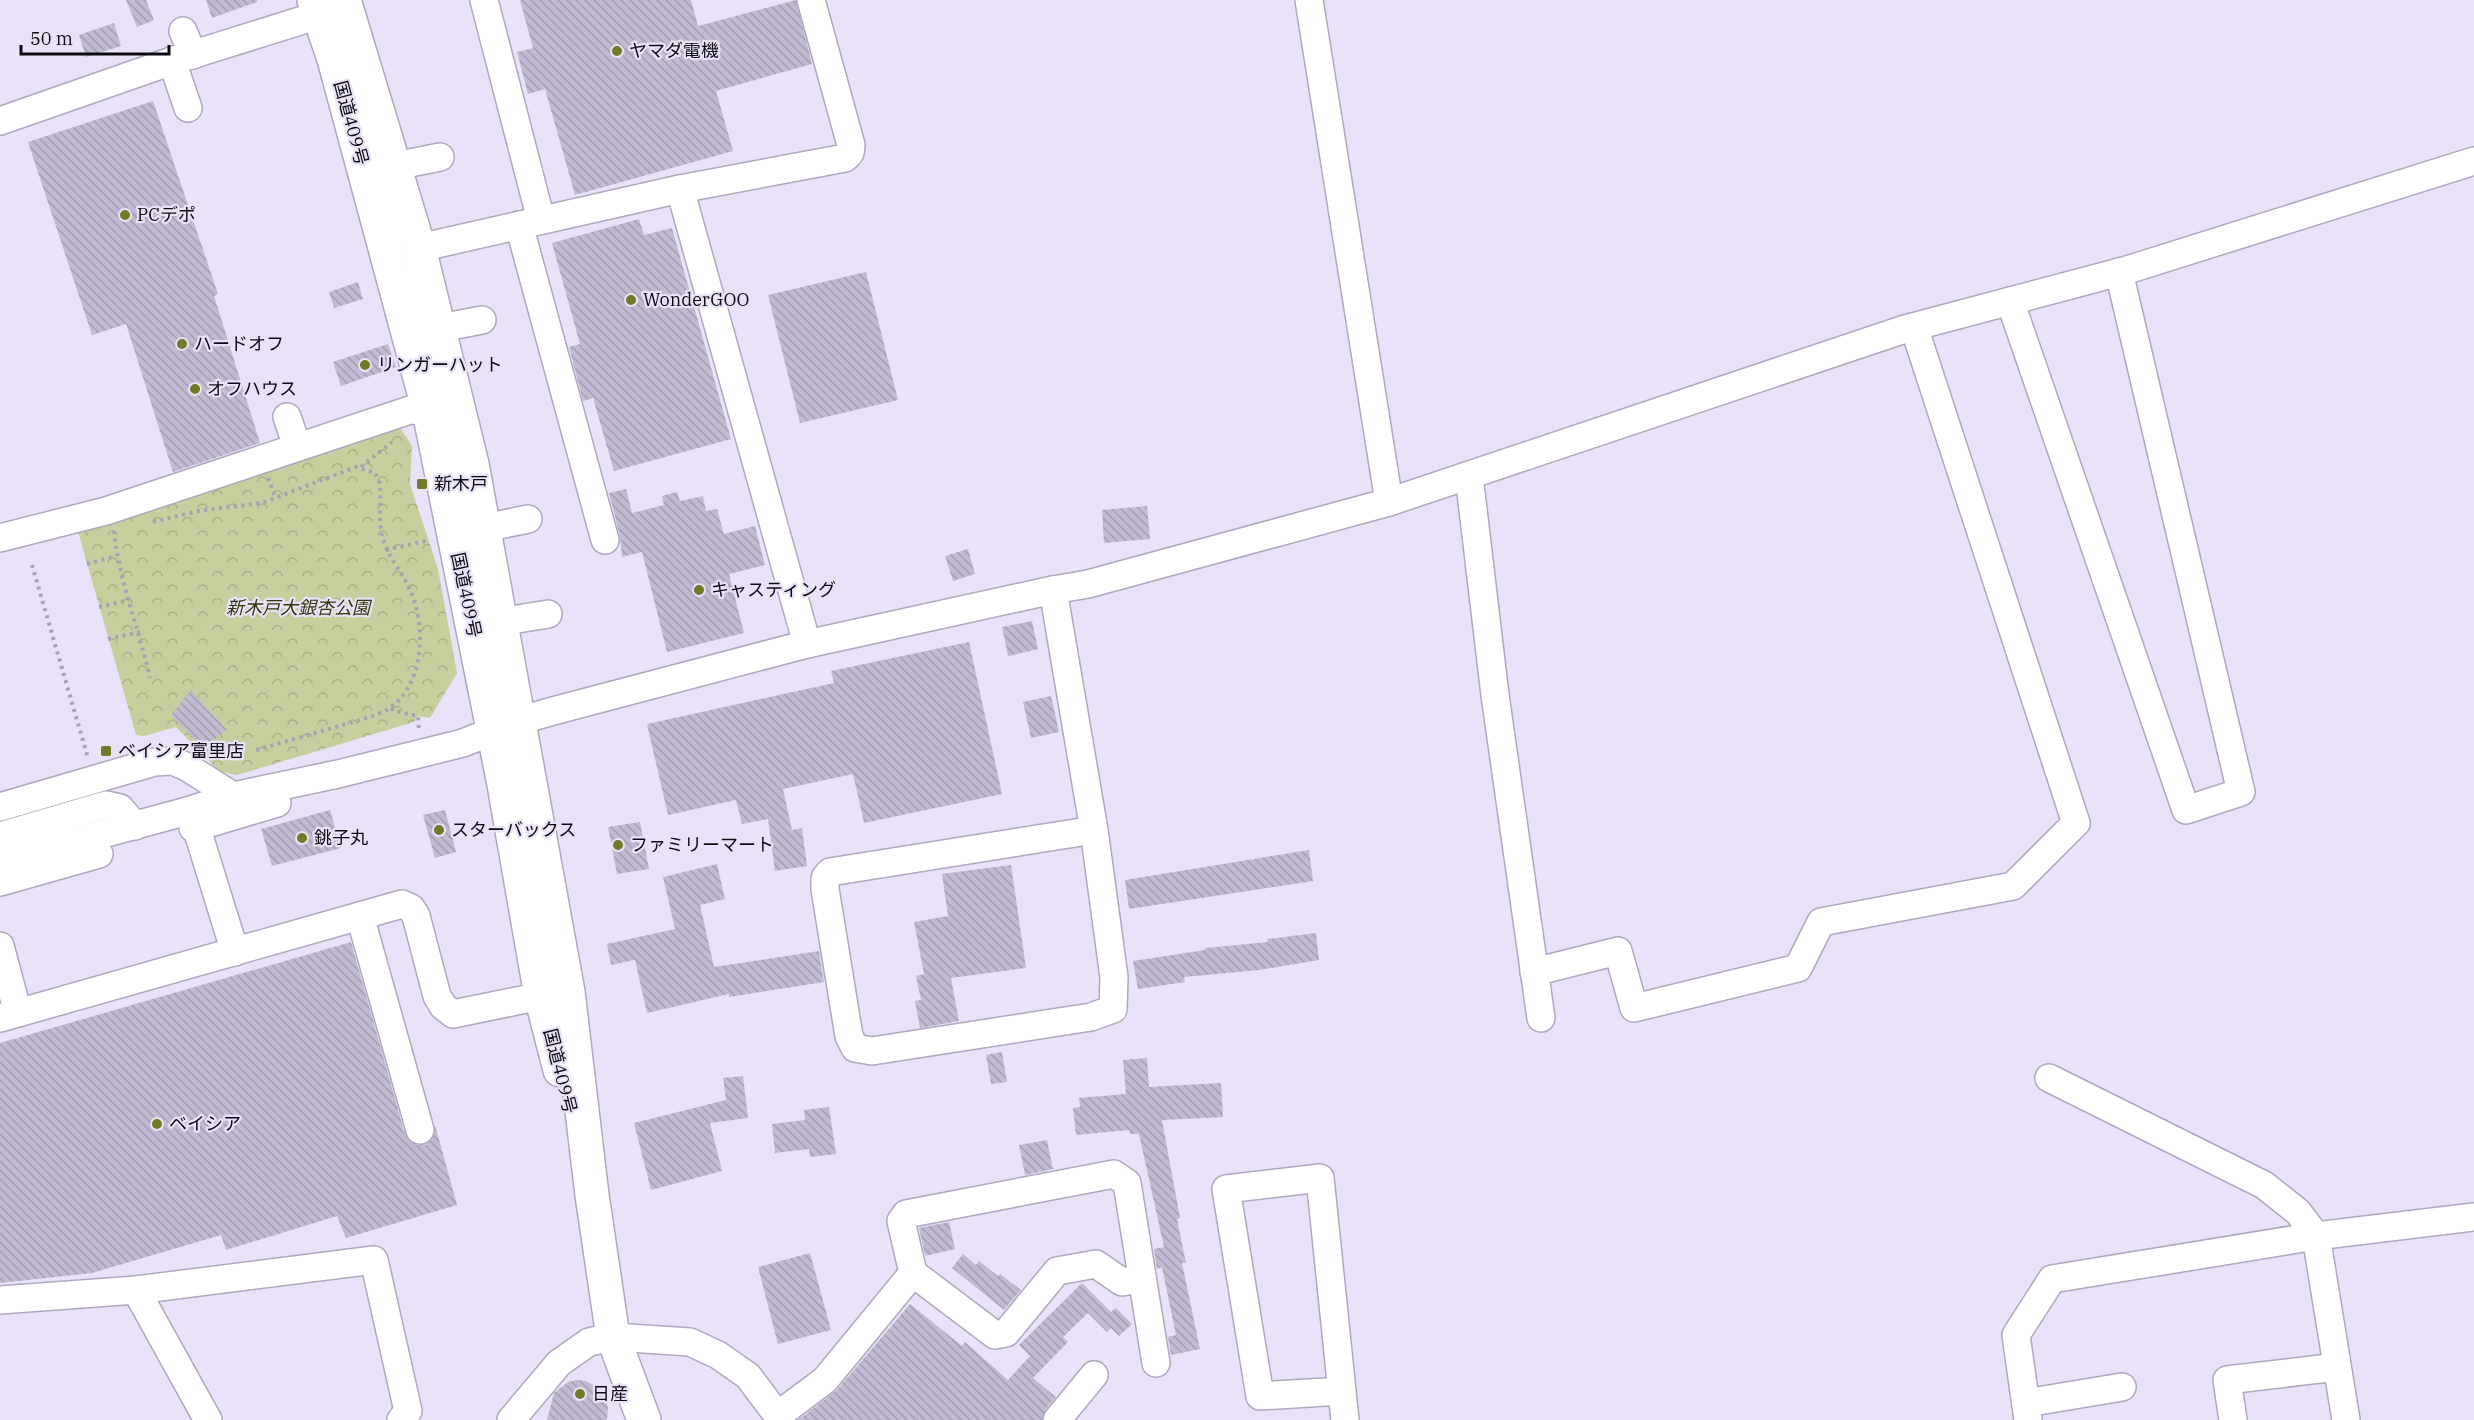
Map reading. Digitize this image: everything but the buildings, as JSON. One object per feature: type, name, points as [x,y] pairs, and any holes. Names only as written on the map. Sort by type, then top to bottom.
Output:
[{"type":"highway","name":"国道409号","points":[[331,5],[395,166],[440,328],[472,464],[500,622],[506,726],[541,996],[591,1196]]},
{"type":"highway","name":"国道409号","points":[[331,5],[334,59],[374,247],[429,411],[568,992],[591,1196],[614,1337],[644,1420]]},
{"type":"street","points":[[484,0],[530,222],[605,540]]},
{"type":"street","points":[[419,248],[680,189],[836,160],[850,153],[851,145],[811,0]]},
{"type":"street","points":[[1309,0],[1389,502]]},
{"type":"street","points":[[3,111],[183,49],[331,5]]},
{"type":"street","points":[[183,49],[188,108]]},
{"type":"street","points":[[395,166],[440,157]]},
{"type":"street","points":[[0,882],[194,818],[233,796],[338,774],[463,743],[506,726],[807,644],[1088,584],[1389,502],[1914,327],[2119,272],[2474,161]]},
{"type":"street","points":[[680,189],[807,644]]},
{"type":"street","points":[[2010,301],[2186,810],[2241,792],[2119,272]]},
{"type":"street","points":[[440,328],[482,320]]},
{"type":"street","points":[[1534,972],[1618,951],[1634,1008],[1798,968],[1821,922],[2013,886],[2076,823],[1914,327]]},
{"type":"street","points":[[0,538],[115,524],[297,446],[410,410],[429,411]]},
{"type":"street","points":[[287,417],[297,446]]},
{"type":"street","points":[[1469,476],[1497,706],[1541,1018]]},
{"type":"street","points":[[484,528],[528,519]]},
{"type":"street","points":[[1053,590],[1095,830],[1113,977],[1115,1001],[1113,1009],[1108,1013],[863,1051],[855,1048],[849,1036],[825,889],[825,878],[830,872],[1095,830]]},
{"type":"street","points":[[500,622],[548,614]]},
{"type":"street","points":[[0,807],[154,762],[173,761],[187,767],[233,796]]},
{"type":"street","points":[[0,862],[135,826],[194,818],[303,795],[338,774]]},
{"type":"street","points":[[0,836],[106,805],[120,808],[135,826]]},
{"type":"street","points":[[194,818],[235,952]]},
{"type":"street","points":[[0,946],[9,1016],[360,916],[389,905],[402,904],[411,908],[416,916],[437,996],[443,1006],[453,1014],[541,996]]},
{"type":"street","points":[[360,916],[420,1130]]},
{"type":"street","points":[[2049,1078],[2264,1185],[2298,1212],[2316,1236],[2346,1420]]},
{"type":"street","points":[[1142,1279],[1122,1282],[1096,1264],[1057,1271],[1006,1333],[995,1335],[912,1273],[901,1221],[906,1214],[1114,1174],[1127,1183],[1156,1364]]},
{"type":"street","points":[[1342,1391],[1260,1396],[1226,1189],[1320,1178],[1345,1420]]},
{"type":"street","points":[[2122,1387],[2027,1412],[2016,1335],[2052,1279],[2316,1236],[2474,1217]]},
{"type":"street","points":[[0,1300],[136,1290],[374,1260],[408,1411],[401,1420]]},
{"type":"street","points":[[511,1420],[559,1363],[589,1342],[614,1337],[690,1342],[718,1355],[748,1376],[779,1418],[825,1380],[912,1273]]},
{"type":"street","points":[[136,1290],[208,1420]]},
{"type":"street","points":[[2233,1420],[2227,1380],[2337,1367]]},
{"type":"street","points":[[1056,1420],[1094,1375]]},
{"type":"path","points":[[360,468],[394,440]]},
{"type":"path","points":[[146,524],[198,511],[262,503],[338,472],[360,468],[375,473],[380,480],[381,536],[386,550],[411,592],[418,621],[417,664],[400,698],[390,708],[370,717],[252,751]]},
{"type":"path","points":[[115,524],[116,556],[140,632],[150,678]]},
{"type":"path","points":[[386,550],[436,538]]},
{"type":"path","points":[[87,564],[116,556]]},
{"type":"path","points":[[32,565],[88,759]]},
{"type":"path","points":[[99,607],[129,600]]},
{"type":"path","points":[[108,639],[140,632]]},
{"type":"path","points":[[390,708],[418,716],[419,730]]},
{"type":"green space","name":"新木戸大銀杏公園","points":[[399,426],[412,446],[410,484],[438,569],[457,673],[430,718],[418,716],[414,722],[237,775],[219,771],[176,727],[144,736],[136,735],[77,528]]},
{"type":"place","name":"ヤマダ電機","points":[[617,51]]},
{"type":"place","name":"PCデポ","points":[[125,215]]},
{"type":"place","name":"WonderGOO","points":[[631,300]]},
{"type":"place","name":"ハードオフ","points":[[182,344]]},
{"type":"place","name":"リンガーハット","points":[[365,365]]},
{"type":"place","name":"オフハウス","points":[[195,389]]},
{"type":"place","name":"新木戸","points":[[422,484]]},
{"type":"place","name":"キャスティング","points":[[699,590]]},
{"type":"place","name":"ベイシア富里店","points":[[106,751]]},
{"type":"place","name":"スターバックス","points":[[439,830]]},
{"type":"place","name":"銚子丸","points":[[302,838]]},
{"type":"place","name":"ファミリーマート","points":[[618,845]]},
{"type":"place","name":"ベイシア","points":[[157,1124]]},
{"type":"place","name":"日産","points":[[580,1394]]}]
